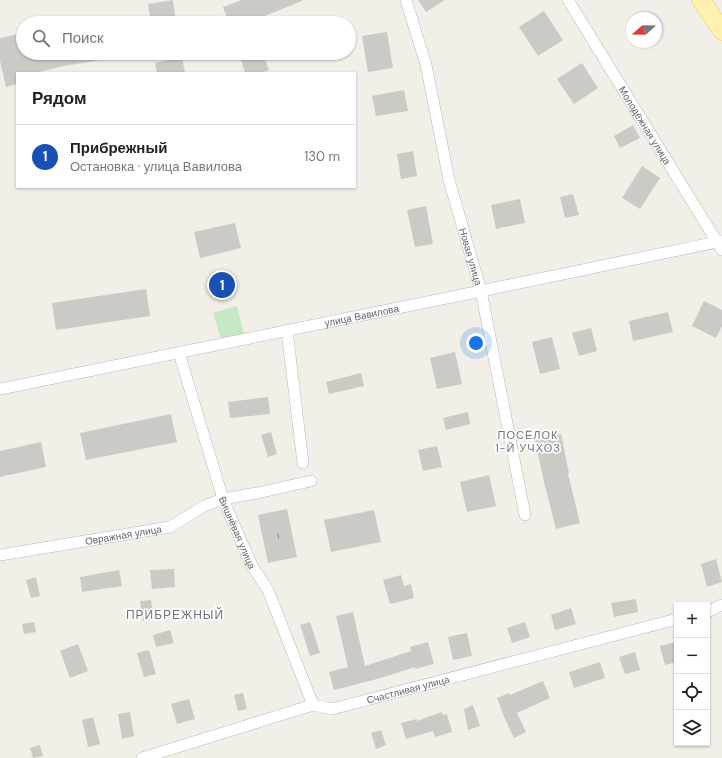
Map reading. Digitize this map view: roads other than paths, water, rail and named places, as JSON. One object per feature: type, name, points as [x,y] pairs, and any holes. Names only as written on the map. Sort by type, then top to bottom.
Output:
[{"type":"main road","points":[[701,0],[722,31]]},
{"type":"street","name":"Новая улица","points":[[406,0],[426,64],[449,180],[481,291],[525,516]]},
{"type":"street","name":"Молодёжная улица","points":[[568,0],[720,244]]},
{"type":"street","name":"улица Вавилова","points":[[0,389],[720,244]]},
{"type":"street","points":[[287,331],[303,463]]},
{"type":"street","name":"Вишнёвая улица","points":[[179,353],[223,499],[252,566],[268,590],[313,705]]},
{"type":"street","name":"Овражная улица","points":[[0,555],[170,527],[204,506],[223,499],[257,494],[311,481]]},
{"type":"street","points":[[710,611],[722,605]]},
{"type":"street","name":"Счастливая улица","points":[[142,758],[313,705],[332,709],[674,621]]},
{"type":"place","name":"Прибрежный","points":[[222,285]]},
{"type":"district","name":"ПОСЁЛОК 1-Й УЧХОЗ","points":[[528,441]]},
{"type":"district","name":"ПРИБРЕЖНЫЙ","points":[[175,615]]}]
